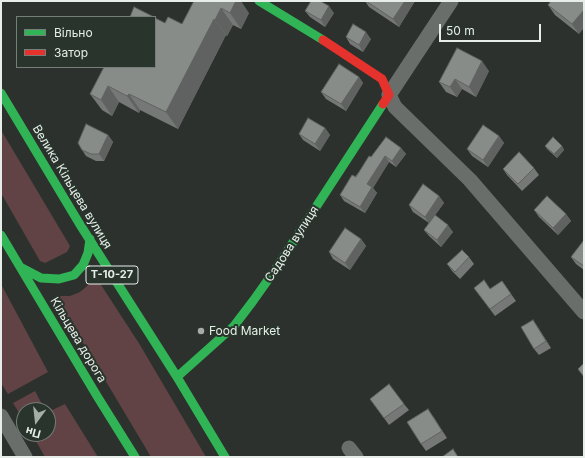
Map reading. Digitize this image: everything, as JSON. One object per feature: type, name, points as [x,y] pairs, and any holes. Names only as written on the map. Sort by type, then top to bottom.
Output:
[{"type":"main road","points":[[260,1],[314,34],[382,79],[389,95]]},
{"type":"main road","name":"Велика Кільцева вулиця","points":[[1,93],[225,457]]},
{"type":"main road","name":"Садова вулиця","points":[[177,377],[234,326],[253,301],[279,264],[389,95]]},
{"type":"main road","name":"Кільцева дорога","points":[[1,235],[135,457]]},
{"type":"main road","points":[[20,267],[41,278],[60,280],[74,274],[83,266],[88,253],[90,239]]},
{"type":"street","name":"Садова вулиця","points":[[389,95],[451,1]]},
{"type":"street","points":[[389,95],[395,107],[470,180],[584,312]]},
{"type":"street","points":[[3,424],[26,457]]},
{"type":"shaded area","points":[[1,130],[70,246],[67,252],[45,263],[40,261],[1,193]]},
{"type":"shaded area","points":[[94,274],[140,345],[206,457],[151,457],[55,296],[70,296],[80,292],[87,286]]},
{"type":"shaded area","points":[[1,284],[48,372],[8,394],[1,383]]},
{"type":"shaded area","points":[[35,391],[41,402],[16,402],[16,408],[13,403]]},
{"type":"shaded area","points":[[65,404],[98,457],[45,457],[37,442],[56,442],[56,408]]},
{"type":"building","points":[[194,1],[236,1],[230,13],[221,8],[215,20],[214,19],[166,112],[129,94],[127,96],[108,86],[101,100],[90,94],[103,68],[156,68],[156,18],[165,23],[168,17],[182,24]]},
{"type":"building","points":[[311,1],[320,1],[329,6],[321,20],[305,11]]},
{"type":"building","points":[[366,1],[405,1],[393,19]]},
{"type":"building","points":[[551,1],[584,1],[584,10],[572,24],[548,5]]},
{"type":"building","points":[[134,7],[152,16],[130,16]]},
{"type":"building","points":[[353,24],[366,32],[359,45],[346,37]]},
{"type":"building","points":[[457,48],[482,61],[469,87],[455,79],[450,87],[439,82]]},
{"type":"building","points":[[339,64],[359,77],[341,104],[321,92]]},
{"type":"building","points":[[308,118],[325,128],[315,144],[299,134]]},
{"type":"building","points":[[86,124],[108,135],[99,154],[91,154],[82,150],[78,143]]},
{"type":"building","points":[[483,125],[499,136],[483,160],[467,149]]},
{"type":"building","points":[[386,137],[401,148],[392,161],[385,156],[367,184],[372,187],[360,207],[340,195],[352,175],[356,177],[369,156],[371,157]]},
{"type":"building","points":[[553,137],[562,146],[554,154],[545,146]]},
{"type":"building","points":[[519,152],[534,168],[518,184],[503,169]]},
{"type":"building","points":[[423,184],[439,196],[425,217],[409,205]]},
{"type":"building","points":[[547,196],[566,214],[553,228],[534,210]]},
{"type":"building","points":[[435,215],[448,225],[437,240],[424,230]]},
{"type":"building","points":[[345,228],[361,239],[345,263],[329,252]]},
{"type":"building","points":[[584,240],[584,266],[571,257]]},
{"type":"building","points":[[462,250],[469,257],[455,272],[447,264]]},
{"type":"building","points":[[484,280],[490,289],[502,281],[511,294],[490,309],[474,288]]},
{"type":"building","points":[[533,320],[546,341],[534,349],[521,327]]},
{"type":"building","points":[[584,363],[584,377],[578,369]]},
{"type":"building","points":[[389,384],[404,404],[384,418],[370,399]]},
{"type":"building","points":[[428,409],[442,431],[421,444],[407,422]]},
{"type":"building","points":[[453,449],[458,457],[442,457]]},
{"type":"traffic: fast","points":[[259,1],[323,40]]},
{"type":"traffic: fast","points":[[1,93],[79,223],[177,377],[225,457]]},
{"type":"traffic: fast","points":[[177,377],[234,326],[253,301],[275,270],[383,104]]},
{"type":"traffic: fast","points":[[1,235],[135,457]]},
{"type":"traffic: fast","points":[[20,267],[41,278],[59,279],[74,275],[83,265],[88,253],[90,239]]},
{"type":"traffic: jam","points":[[323,40],[382,79],[389,95],[383,104]]},
{"type":"place","name":"Food Market","points":[[201,331]]}]
